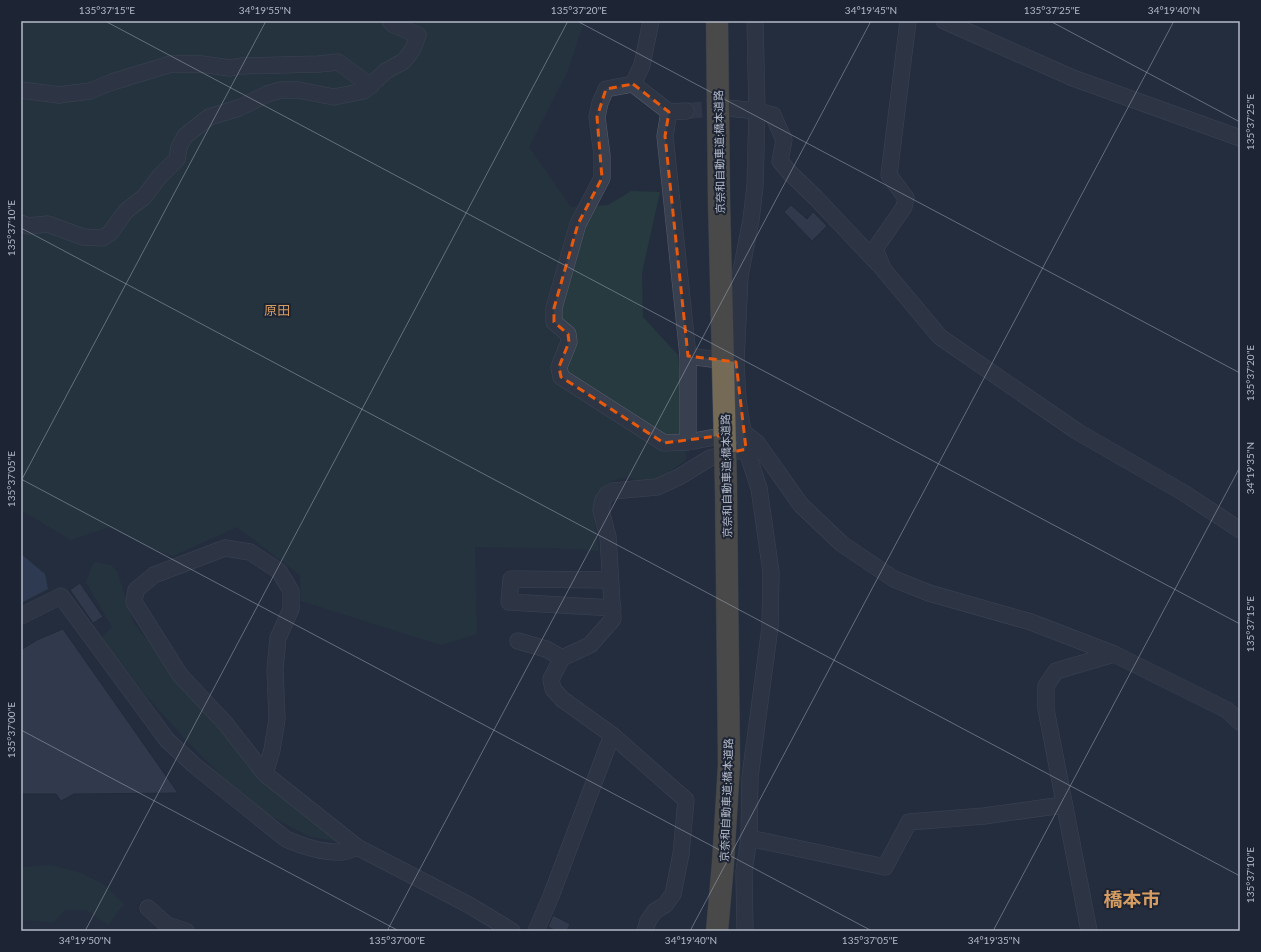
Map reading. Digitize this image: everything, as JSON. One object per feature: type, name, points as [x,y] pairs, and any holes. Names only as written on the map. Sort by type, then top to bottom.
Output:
[{"type":"highway","name":"京奈和自動車道;橋本道路","points":[[717,21],[719,201],[726,489],[729,765],[717,931]]},
{"type":"street","points":[[21,223],[28,226],[48,224],[83,238],[102,238],[110,233],[126,211],[144,197],[159,177],[177,159],[179,147],[185,136],[209,117],[239,108],[267,94],[281,90],[298,90],[334,97],[364,91],[371,86],[386,71],[404,61],[413,49],[418,35],[394,25],[390,21]]},
{"type":"street","points":[[633,84],[642,65],[651,21]]},
{"type":"street","points":[[755,21],[757,111],[755,186],[751,220],[740,276],[736,362],[738,400],[743,432],[752,446],[801,505],[842,544],[894,579],[929,593],[1031,622],[1114,654],[1227,710],[1240,722]]},
{"type":"street","points":[[884,269],[876,249],[904,207],[906,198],[889,176],[908,21]]},
{"type":"street","points":[[944,21],[1073,78],[1240,138]]},
{"type":"street","points":[[21,90],[59,94],[90,91],[112,82],[171,64],[201,64],[230,68],[241,66],[319,64],[338,62],[371,86]]},
{"type":"street","points":[[686,111],[669,112],[633,84],[606,89],[600,103],[597,116],[602,155],[602,178],[578,224],[554,308],[554,322],[568,334],[569,338],[569,342],[559,367],[561,377],[664,443],[688,442],[743,432]]},
{"type":"street","points":[[727,108],[757,111],[773,115],[784,140],[780,161],[884,269],[940,337],[1078,432],[1184,493],[1240,530]]},
{"type":"street","points":[[669,112],[665,136],[688,356],[688,442]]},
{"type":"street","points":[[688,356],[736,362]]},
{"type":"street","points":[[645,931],[648,921],[655,911],[666,904],[673,894],[681,854],[686,800],[612,735],[562,699],[553,689],[551,679],[562,658],[590,645],[613,619],[608,537],[601,510],[603,500],[607,494],[613,491],[657,487],[679,478],[710,458],[752,446]]},
{"type":"street","points":[[745,931],[744,871],[749,838],[750,777],[770,627],[770,572],[752,446]]},
{"type":"street","points":[[265,774],[272,750],[277,718],[275,668],[278,638],[291,609],[291,591],[278,572],[250,552],[225,548],[154,574],[136,590],[134,602],[180,675],[225,723],[265,774],[357,847],[469,905],[512,931]]},
{"type":"street","points":[[610,580],[512,579],[509,602],[613,608]]},
{"type":"street","points":[[21,616],[61,596],[168,740],[194,765],[286,839],[297,844],[333,852],[344,852],[357,847]]},
{"type":"street","points":[[518,641],[546,649],[562,658]]},
{"type":"street","points":[[1089,931],[1063,805],[1046,709],[1046,686],[1056,671],[1114,654]]},
{"type":"street","points":[[536,931],[551,896],[612,735]]},
{"type":"street","points":[[749,838],[885,867],[909,822],[984,816],[1063,805]]},
{"type":"street","points":[[148,908],[167,925],[186,931]]},
{"type":"highlighted area","points":[[633,84],[669,112],[665,136],[688,356],[736,362],[746,449],[725,454],[725,435],[664,443],[561,377],[559,367],[569,342],[568,334],[554,322],[554,308],[578,224],[602,178],[597,117],[606,89]]},
{"type":"green space","points":[[21,21],[584,21],[568,70],[529,147],[571,207],[608,205],[631,191],[660,192],[642,273],[643,317],[678,355],[686,460],[658,479],[640,482],[628,477],[613,480],[597,492],[593,509],[599,551],[557,548],[475,547],[477,634],[441,645],[301,601],[300,575],[237,527],[173,556],[150,548],[109,527],[71,540],[21,510]]},
{"type":"green space","points":[[94,562],[111,565],[117,571],[134,624],[273,789],[300,813],[339,842],[308,836],[271,816],[231,786],[189,743],[143,692],[102,637],[112,627],[86,582]]},
{"type":"green space","points":[[51,865],[81,873],[103,884],[124,904],[108,925],[86,910],[65,910],[54,922],[21,920],[21,867]]},
{"type":"water","points":[[21,554],[45,574],[48,589],[21,603]]},
{"type":"building","points":[[791,205],[807,219],[813,212],[827,226],[812,241],[784,212]]},
{"type":"building","points":[[80,583],[103,617],[93,623],[70,590]]},
{"type":"building","points":[[63,629],[178,793],[74,794],[61,801],[56,794],[21,794],[21,650],[37,640]]},
{"type":"building","points":[[553,915],[570,924],[567,931],[556,931],[548,927]]},
{"type":"tunnel","points":[[686,111],[727,108]]},
{"type":"district","name":"原田","points":[[277,310]]},
{"type":"district","name":"橋本市","points":[[1132,898]]}]
